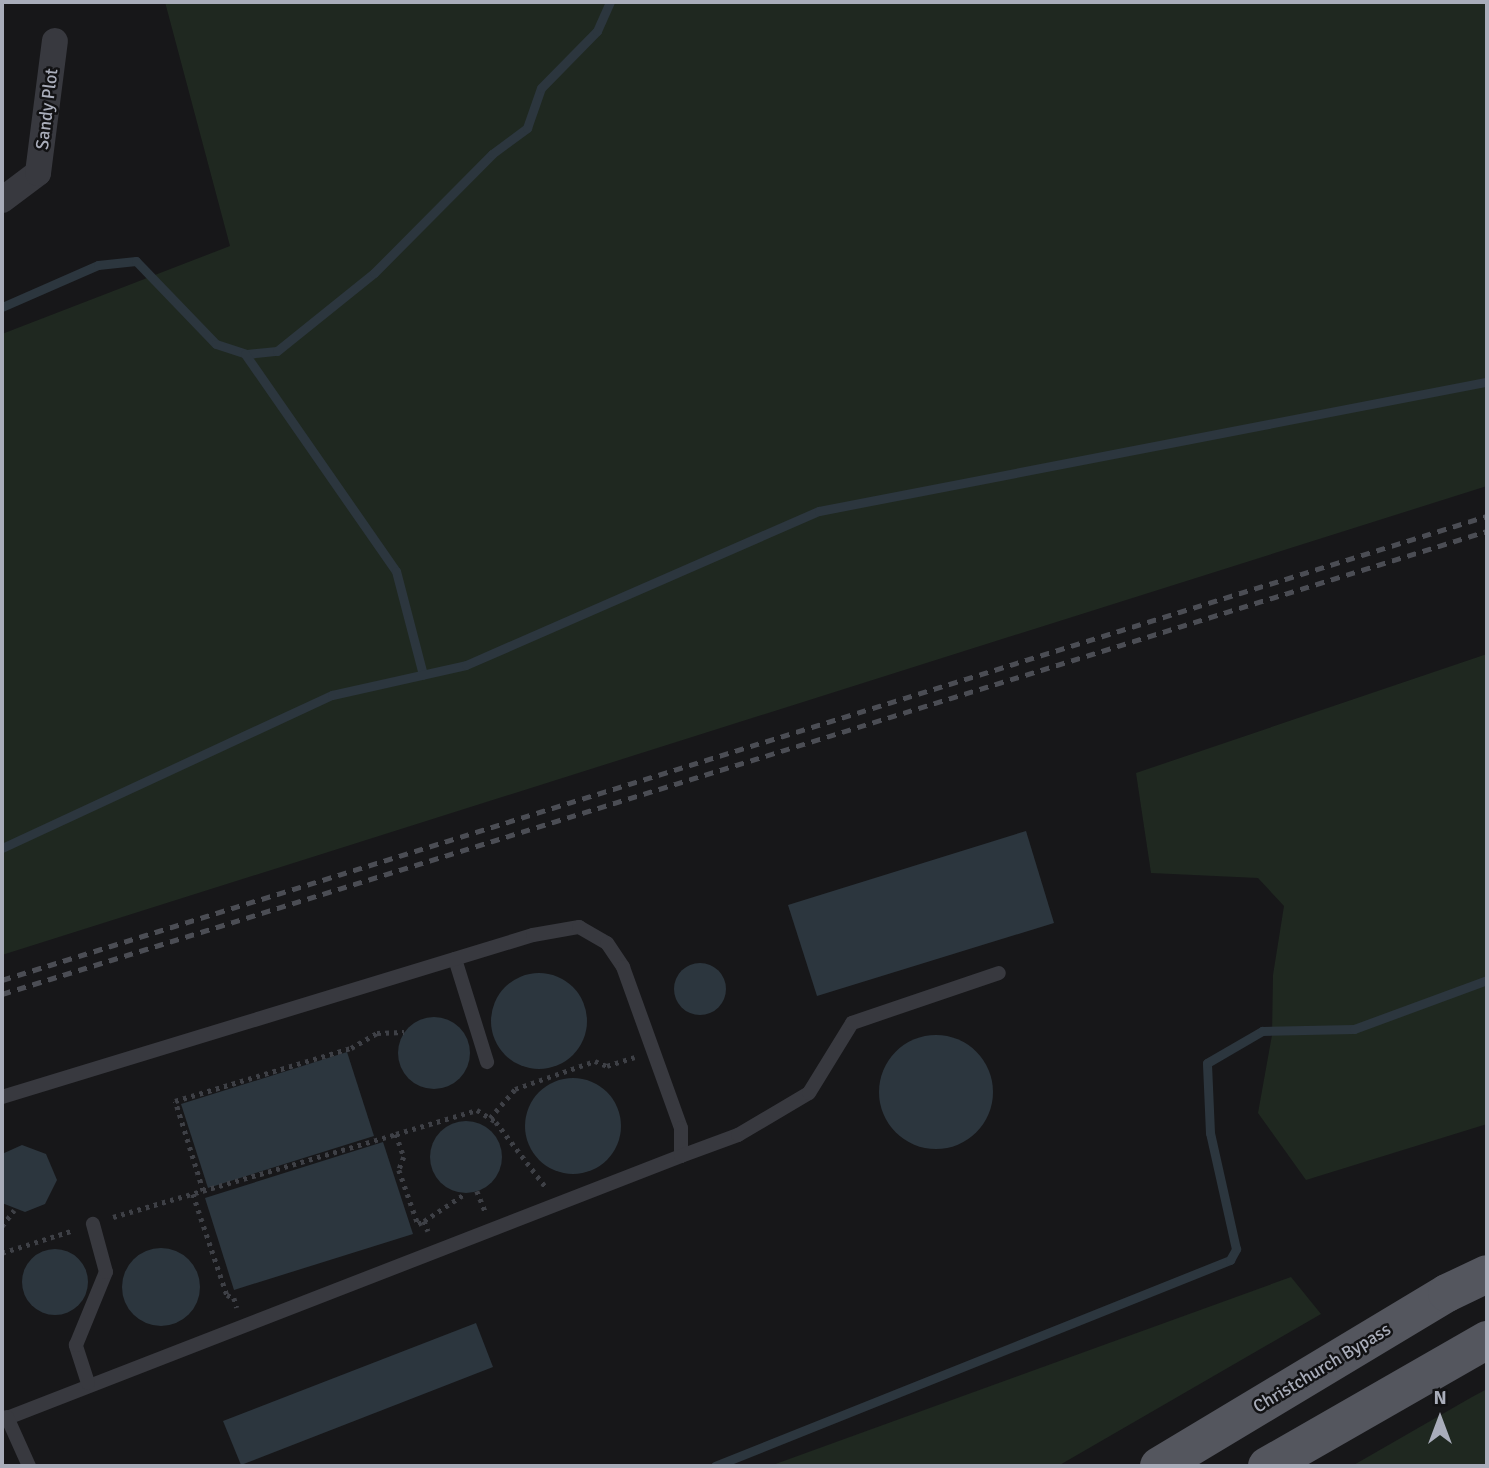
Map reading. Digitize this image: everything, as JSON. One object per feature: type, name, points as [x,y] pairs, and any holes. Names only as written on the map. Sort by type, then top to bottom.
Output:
[{"type":"main road","name":"Christchurch Bypass","points":[[1159,1466],[1447,1293],[1487,1274]]},
{"type":"main road","points":[[1267,1466],[1487,1340]]},
{"type":"street","name":"Sandy Plot","points":[[2,200],[38,173],[55,41]]},
{"type":"lane","points":[[2,1097],[533,935],[579,927],[607,943],[623,967],[681,1128],[681,1156]]},
{"type":"lane","points":[[455,959],[487,1062]]},
{"type":"lane","points":[[29,1466],[5,1418],[242,1323],[738,1135],[809,1093],[852,1023],[999,973]]},
{"type":"lane","points":[[88,1384],[76,1345],[107,1272],[93,1224]]},
{"type":"path","points":[[203,1191],[175,1101],[351,1048],[377,1033],[404,1032]]},
{"type":"path","points":[[490,1118],[516,1089],[595,1061],[607,1066],[653,1052]]},
{"type":"path","points":[[2,1252],[477,1110],[490,1118],[530,1163],[553,1205]]},
{"type":"path","points":[[396,1134],[404,1157],[399,1170],[418,1224],[466,1193]]},
{"type":"path","points":[[193,1194],[227,1295],[234,1298],[242,1323]]},
{"type":"path","points":[[2,1226],[13,1210]]},
{"type":"path","points":[[424,1221],[435,1251]]},
{"type":"shaded area","points":[[165,2],[1487,2],[1487,486],[2,955],[2,334],[230,246]]},
{"type":"shaded area","points":[[1487,654],[1487,1124],[1306,1180],[1258,1113],[1272,1035],[1273,975],[1284,906],[1258,878],[1151,873],[1136,773]]},
{"type":"shaded area","points":[[1026,831],[1054,923],[817,996],[788,905]]},
{"type":"shaded area","points":[[700,963],[719,970],[726,989],[719,1008],[700,1015],[681,1008],[674,989],[681,970]]},
{"type":"shaded area","points":[[539,973],[557,977],[573,987],[583,1003],[587,1021],[583,1039],[573,1055],[557,1065],[539,1069],[521,1065],[505,1055],[495,1039],[491,1021],[495,1003],[505,987],[521,977]]},
{"type":"shaded area","points":[[441,1017],[460,1027],[468,1039],[468,1067],[460,1079],[448,1087],[427,1089],[408,1079],[400,1067],[398,1046],[408,1027],[420,1019]]},
{"type":"shaded area","points":[[936,1035],[958,1039],[977,1051],[989,1070],[993,1092],[989,1114],[977,1133],[958,1145],[936,1149],[914,1145],[895,1133],[883,1114],[879,1092],[883,1070],[895,1051],[914,1039]]},
{"type":"shaded area","points":[[347,1052],[374,1136],[208,1188],[181,1104]]},
{"type":"shaded area","points":[[573,1078],[592,1081],[607,1092],[618,1107],[621,1126],[618,1145],[607,1160],[592,1171],[573,1174],[554,1171],[539,1160],[528,1145],[525,1126],[528,1107],[539,1092],[554,1081]]},
{"type":"shaded area","points":[[466,1121],[486,1127],[496,1137],[502,1157],[496,1177],[486,1187],[466,1193],[446,1187],[436,1177],[430,1157],[436,1137],[446,1127]]},
{"type":"shaded area","points":[[383,1142],[413,1234],[234,1290],[205,1198]]},
{"type":"shaded area","points":[[22,1145],[46,1154],[57,1180],[45,1204],[25,1212],[2,1203],[2,1154]]},
{"type":"shaded area","points":[[161,1248],[176,1251],[189,1259],[197,1272],[200,1287],[197,1302],[189,1315],[176,1323],[161,1326],[146,1323],[133,1315],[125,1302],[122,1287],[125,1272],[133,1259],[146,1251]]},
{"type":"shaded area","points":[[55,1249],[68,1252],[78,1259],[85,1269],[88,1282],[85,1295],[78,1305],[68,1312],[55,1315],[42,1312],[32,1305],[25,1295],[22,1282],[25,1269],[32,1259],[42,1252]]},
{"type":"shaded area","points":[[1291,1277],[1321,1314],[1058,1466],[770,1466]]},
{"type":"shaded area","points":[[476,1323],[493,1367],[241,1465],[223,1421]]},
{"type":"shaded area","points":[[1487,1389],[1487,1466],[1352,1466],[1472,1397]]},
{"type":"waterway","points":[[2,307],[98,265],[136,261],[216,344],[247,354],[277,351],[374,273],[492,154],[527,128],[541,88],[597,31],[610,2]]},
{"type":"waterway","points":[[245,354],[396,571],[423,675]]},
{"type":"waterway","points":[[2,848],[332,695],[466,665],[819,511],[1485,382]]},
{"type":"waterway","points":[[715,1466],[1230,1260],[1236,1249],[1210,1133],[1207,1063],[1262,1031],[1354,1029],[1487,980]]},
{"type":"railway","points":[[2,980],[1487,516]]},
{"type":"railway","points":[[2,994],[1487,531]]}]
